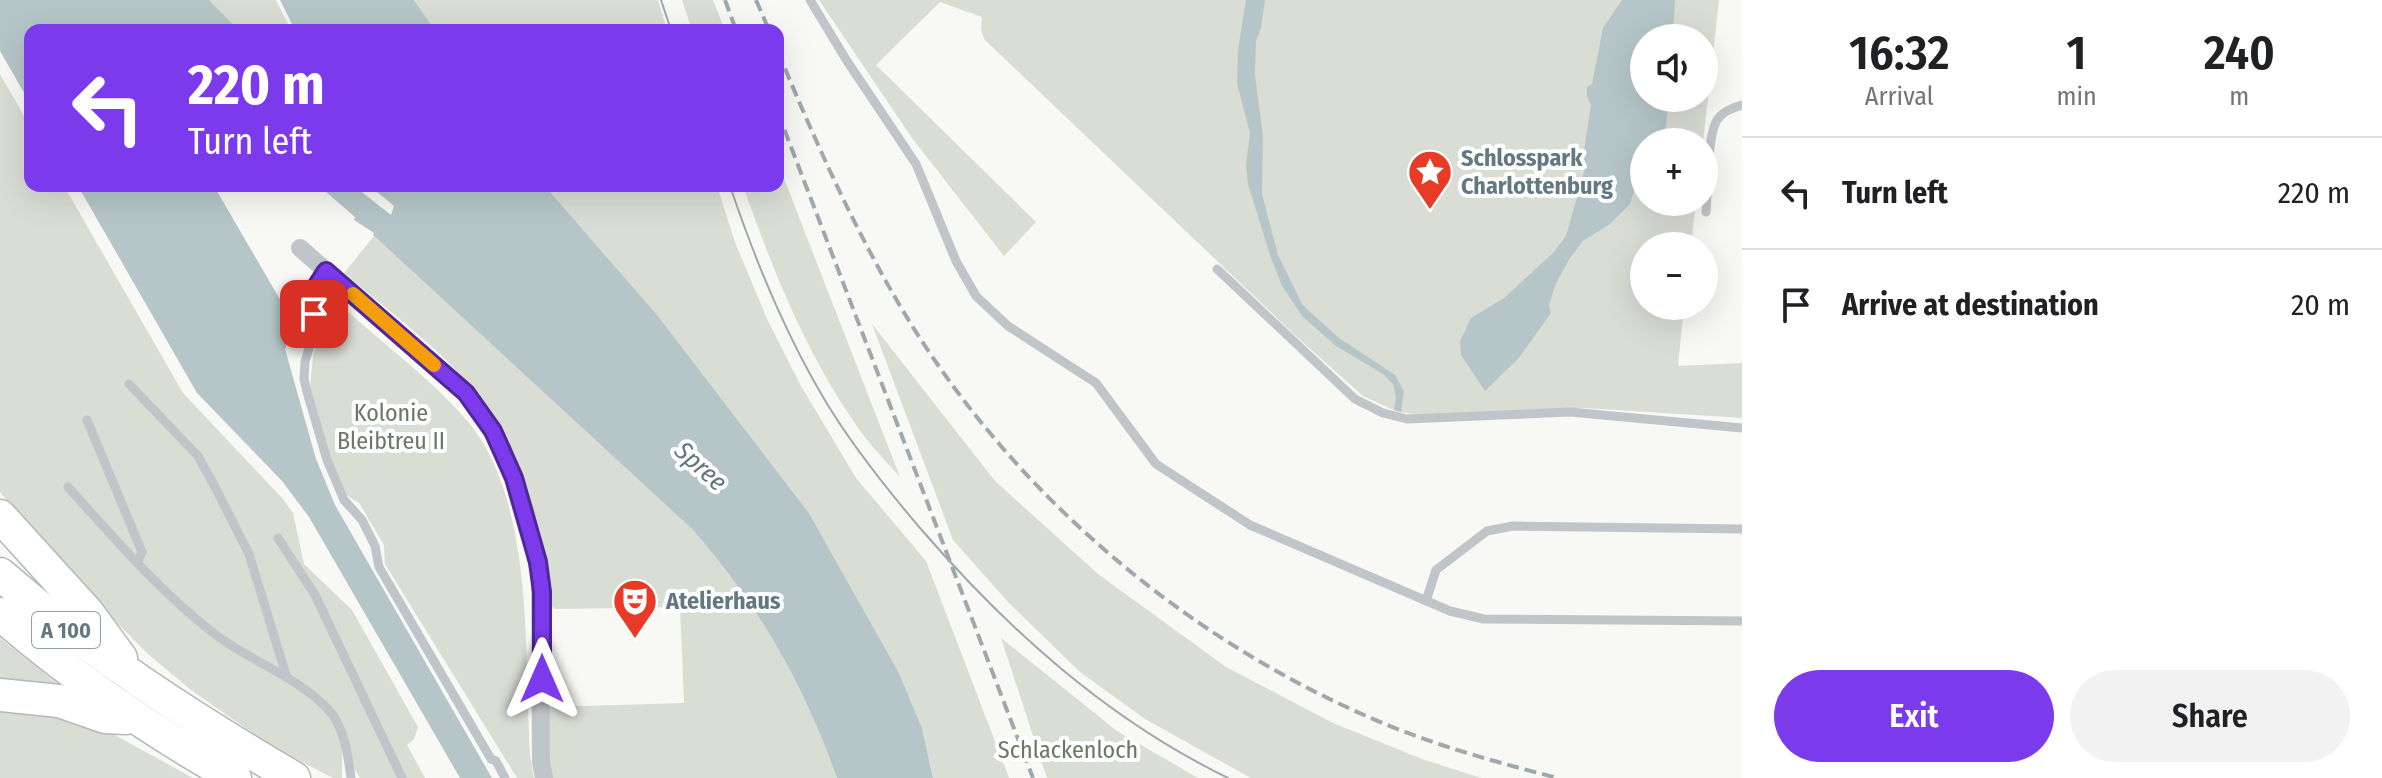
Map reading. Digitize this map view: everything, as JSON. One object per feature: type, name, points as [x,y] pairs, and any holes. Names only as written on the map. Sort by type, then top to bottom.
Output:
[{"type":"highway","points":[[0,516],[88,613],[137,680]]},
{"type":"highway","name":"A 100","points":[[0,574],[73,635],[137,680],[294,778]]},
{"type":"highway","name":"A 100","points":[[0,614],[56,660],[137,719],[235,778]]},
{"type":"highway","points":[[0,695],[59,701],[105,717],[137,719]]},
{"type":"street","points":[[300,248],[466,393],[493,431],[510,466],[531,531],[540,577],[541,762],[544,778]]},
{"type":"lane","points":[[810,0],[916,164],[956,261],[976,296],[1008,326],[1096,383],[1156,464],[1250,525],[1450,611],[1484,619],[1742,621]]},
{"type":"lane","points":[[1714,128],[1727,110],[1742,105]]},
{"type":"lane","points":[[1217,269],[1355,399],[1383,413],[1407,419],[1570,412],[1742,428]]},
{"type":"lane","points":[[326,271],[310,296],[316,324],[304,379],[327,460],[344,500],[362,520],[375,546],[379,567],[505,778]]},
{"type":"lane","points":[[129,384],[198,456],[216,489],[249,554],[286,675]]},
{"type":"lane","points":[[87,420],[142,552],[137,563]]},
{"type":"lane","points":[[68,487],[170,598],[218,637],[270,669],[286,675],[330,710],[344,742],[351,778]]},
{"type":"lane","points":[[1426,601],[1436,570],[1487,531],[1513,526],[1742,529]]},
{"type":"lane","points":[[278,538],[315,595],[402,778]]},
{"type":"green space","points":[[209,0],[276,0],[288,24],[233,24]]},
{"type":"green space","points":[[414,0],[658,0],[665,24],[431,24]]},
{"type":"green space","points":[[682,0],[713,0],[723,24],[690,24]]},
{"type":"green space","name":"Schlosspark Charlottenburg","points":[[819,0],[1719,0],[1716,24],[1630,24],[1630,112],[1706,112],[1705,128],[1630,128],[1630,216],[1694,216],[1693,232],[1630,232],[1630,320],[1683,320],[1678,366],[1742,363],[1742,418],[1585,408],[1432,416],[1398,412],[1363,396],[984,39],[982,17],[940,2],[876,65],[1036,222],[1004,256],[912,138]]},
{"type":"green space","points":[[0,74],[24,116],[24,192],[67,192],[183,393],[293,513],[304,564],[352,610],[418,727],[414,739],[407,745],[425,778],[360,778],[342,749],[342,778],[333,778],[271,746],[191,690],[148,654],[64,570],[0,492]]},
{"type":"green space","points":[[784,178],[900,477],[866,439],[821,369],[766,249],[745,192],[784,192]]},
{"type":"green space","points":[[550,192],[719,192],[735,242],[767,319],[801,386],[856,478],[926,561],[1009,778],[933,778],[922,728],[899,673],[809,513],[658,316]]},
{"type":"green space","points":[[374,236],[693,530],[739,587],[777,647],[809,710],[837,778],[552,778],[549,771],[549,707],[684,703],[680,607],[556,609],[549,606],[527,492],[515,456],[501,428],[463,377],[417,333],[344,273]]},
{"type":"green space","name":"Kolonie Bleibtreu II","points":[[321,286],[452,404],[469,423],[490,456],[506,495],[516,538],[522,582],[530,755],[534,778],[517,778],[385,564],[384,545],[359,503],[346,495],[329,456],[310,388],[313,356],[320,333],[317,299]]},
{"type":"green space","points":[[872,324],[995,481],[1098,574],[1226,667],[1333,723],[1422,759],[1481,778],[1251,778],[1145,719],[1080,672],[1008,602],[953,540]]},
{"type":"green space","points":[[0,638],[68,692],[0,681]]},
{"type":"green space","name":"Schlackenloch","points":[[1001,638],[1117,731],[1198,778],[1047,778]]},
{"type":"green space","points":[[0,701],[93,723],[193,778],[0,778]]},
{"type":"water","points":[[0,0],[209,0],[233,24],[24,24],[24,93],[0,51]]},
{"type":"water","points":[[280,0],[414,0],[431,24],[292,24]]},
{"type":"water","points":[[1246,0],[1265,0],[1256,41],[1255,75],[1263,137],[1262,194],[1278,255],[1302,304],[1339,338],[1395,375],[1404,391],[1401,412],[1394,410],[1396,398],[1393,384],[1383,374],[1336,346],[1302,316],[1282,286],[1270,255],[1248,184],[1246,165],[1250,133],[1237,83],[1238,50]]},
{"type":"water","points":[[1622,0],[1675,0],[1674,24],[1630,24],[1630,112],[1667,112],[1666,128],[1630,128],[1630,204],[1610,224],[1583,241],[1556,283],[1549,305],[1551,313],[1518,359],[1485,391],[1461,355],[1460,341],[1471,318],[1504,298],[1553,253],[1566,236],[1584,172],[1591,105],[1587,87],[1592,84],[1603,28]]},
{"type":"water","points":[[81,192],[217,192],[300,334],[289,340],[285,349],[316,459],[335,505],[492,778],[460,778],[309,517],[282,481],[197,393]]},
{"type":"water","name":"Spree","points":[[326,192],[362,192],[391,215],[394,206],[377,192],[550,192],[658,316],[809,513],[899,673],[922,728],[933,778],[837,778],[809,710],[777,647],[739,587],[693,530],[374,233],[354,220],[355,217]]},
{"type":"tram line","points":[[661,0],[669,24]]},
{"type":"tram line","points":[[732,192],[772,296],[811,376],[847,435],[907,513],[988,601],[1061,669],[1141,728],[1228,778]]},
{"type":"railway","points":[[725,0],[734,24]]},
{"type":"railway","points":[[756,0],[766,24]]},
{"type":"railway","points":[[784,66],[839,191],[911,324],[955,389],[1004,450],[1058,507],[1117,560],[1179,609],[1245,653],[1314,691],[1427,740],[1558,778]]},
{"type":"railway","points":[[784,129],[1033,778]]},
{"type":"slow traffic","points":[[353,294],[434,365]]},
{"type":"place","name":"Schlosspark Charlottenburg","points":[[1430,211]]},
{"type":"place","name":"Atelierhaus","points":[[635,640]]},
{"type":"route","points":[[314,314],[310,296],[326,271],[466,393],[493,431],[514,478],[538,562],[542,592],[542,679]]}]
